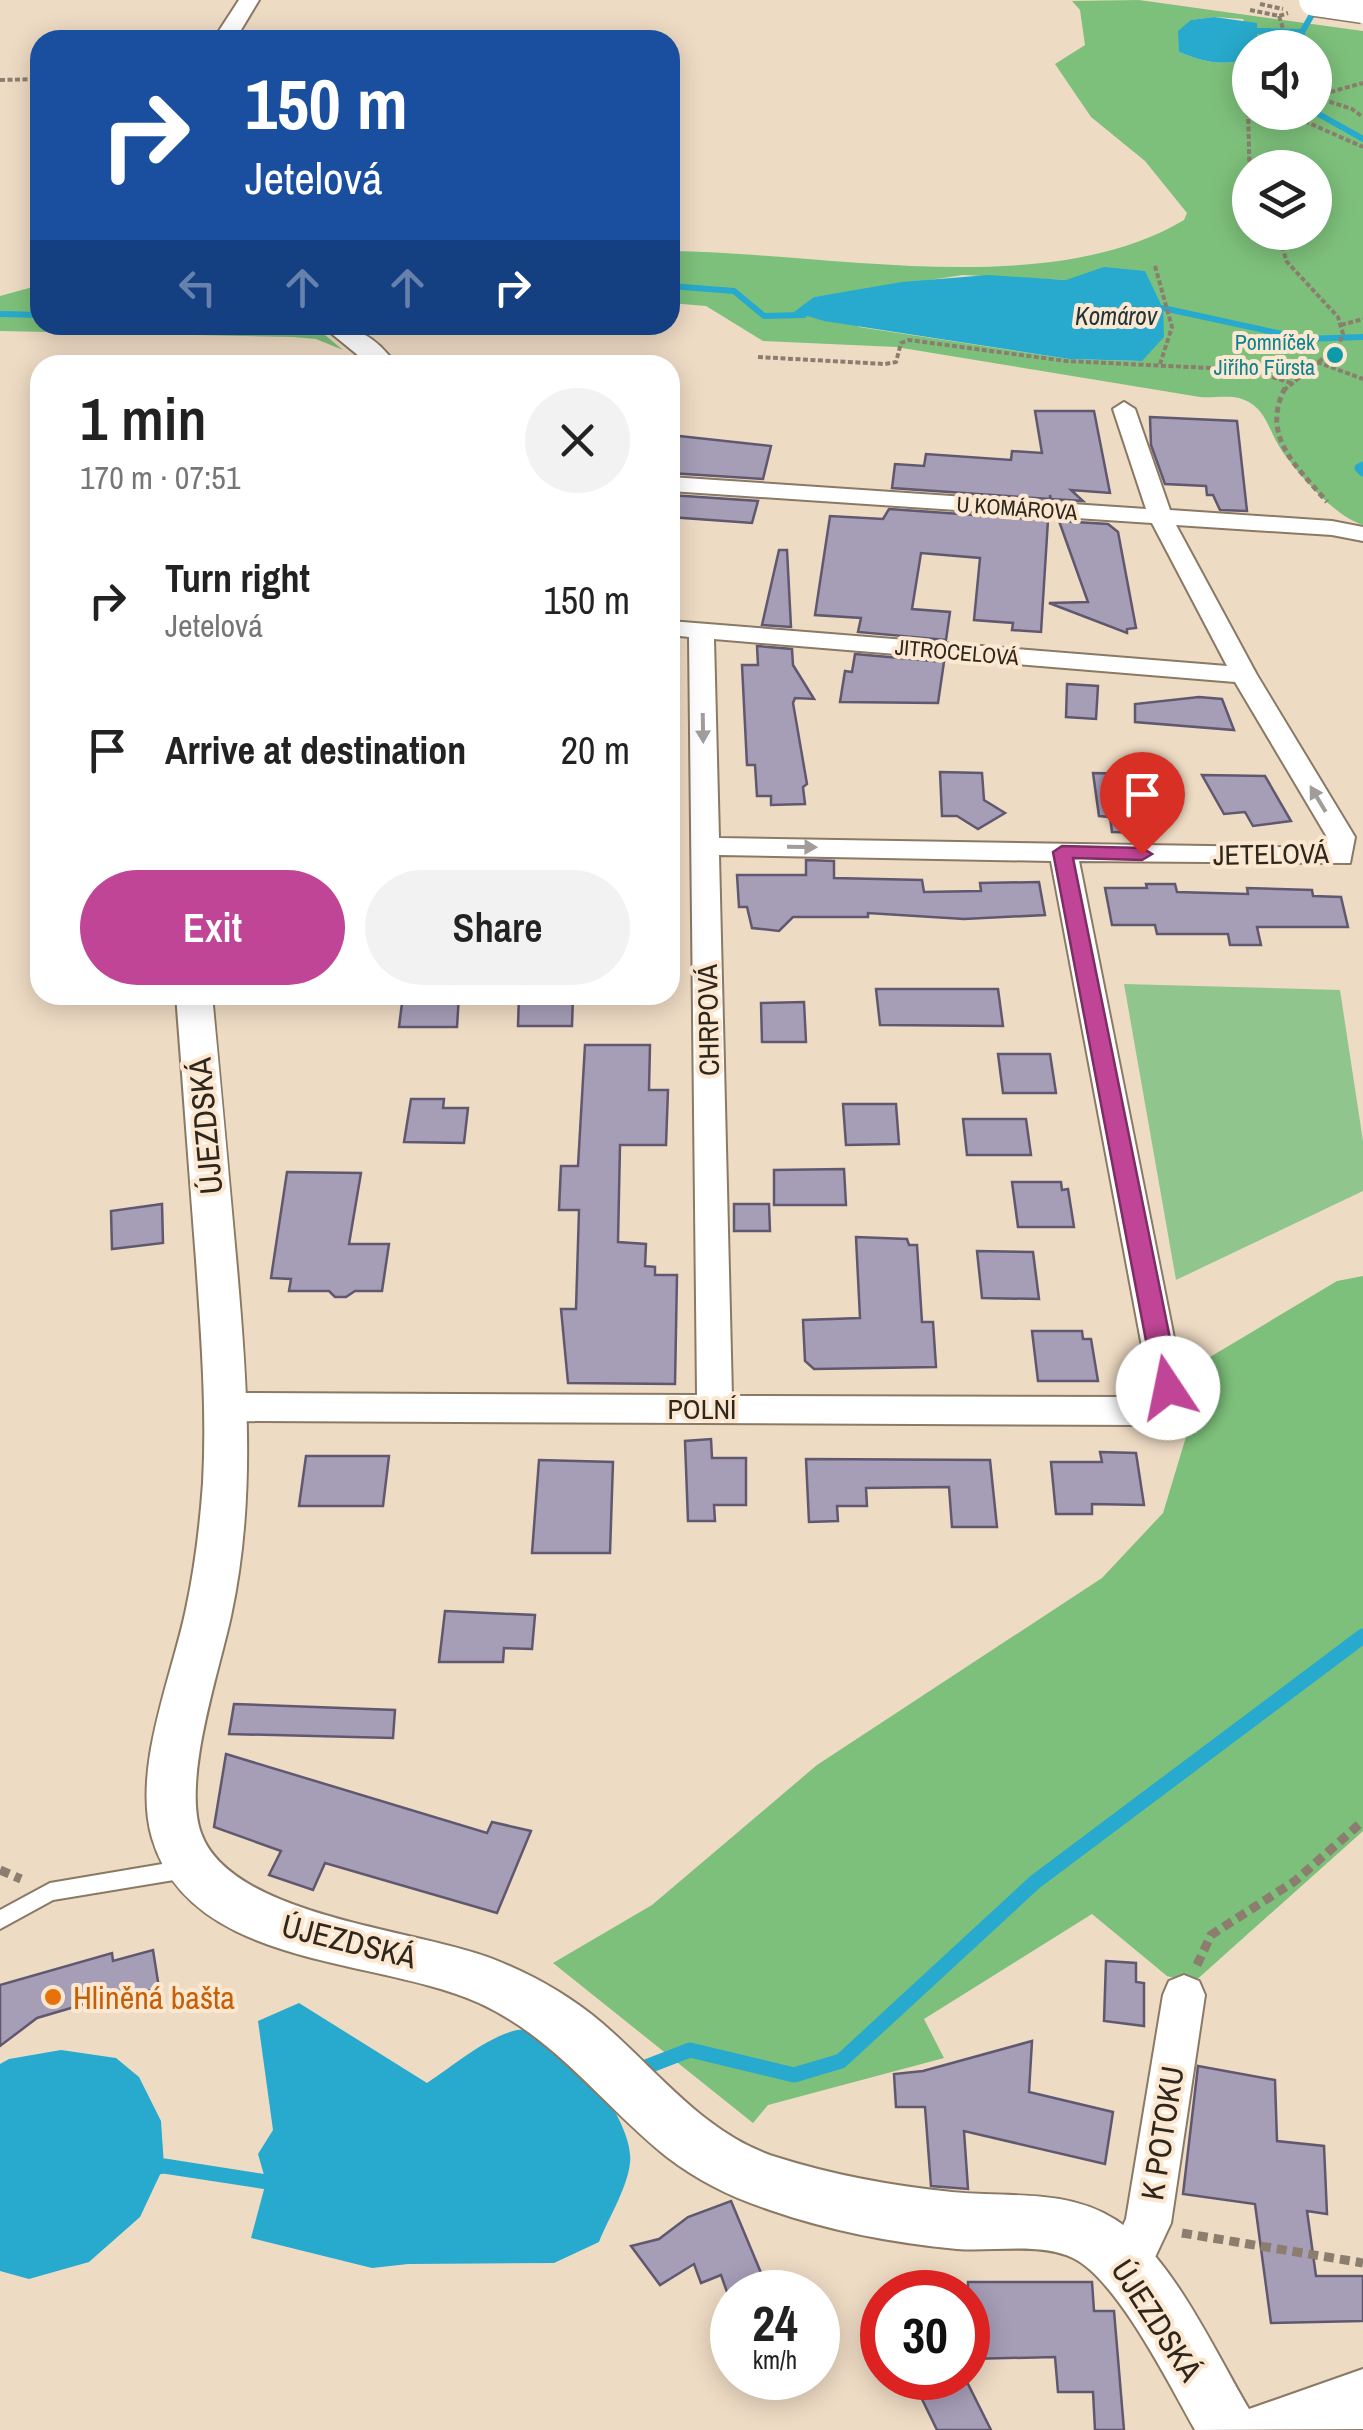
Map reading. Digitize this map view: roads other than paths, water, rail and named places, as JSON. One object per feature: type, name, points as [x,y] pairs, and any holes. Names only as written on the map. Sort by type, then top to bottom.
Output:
[{"type":"highway","points":[[1306,6],[1363,7]]},
{"type":"street","points":[[230,30],[250,0]]},
{"type":"street","points":[[348,335],[376,355]]},
{"type":"street","name":"JETELOVÁ","points":[[704,846],[1340,857],[1341,838],[1244,675],[1162,518],[1124,410]]},
{"type":"street","name":"U KOMÁROVA","points":[[680,485],[1357,533]]},
{"type":"street","name":"JITROCELOVÁ","points":[[680,629],[1244,675]]},
{"type":"street","name":"CHRPOVÁ","points":[[701,631],[715,1409]]},
{"type":"street","name":"POLNÍ","points":[[227,1408],[1142,1412],[1168,1388],[1062,852]]},
{"type":"street","name":"ÚJEZDSKÁ","points":[[195,1005],[227,1408],[228,1480],[220,1554],[176,1773],[174,1829],[190,1868],[223,1898],[258,1917],[434,1963],[534,2004],[592,2049],[685,2137],[709,2155],[750,2175],[922,2216],[1063,2227],[1090,2236],[1128,2266],[1228,2430]]},
{"type":"street","name":"K POTOKU","points":[[1128,2266],[1148,2223],[1184,1995]]},
{"type":"street","points":[[1270,2430],[1363,2399]]},
{"type":"lane","points":[[0,1920],[50,1892],[190,1868]]},
{"type":"water","points":[[1214,17],[1257,23],[1257,30],[1232,30],[1232,62],[1214,62],[1179,52],[1178,31],[1191,20]]},
{"type":"water","name":"Komárov","points":[[1104,267],[1145,271],[1163,308],[1164,337],[1142,361],[1069,359],[824,321],[794,312],[814,297],[902,282],[988,275],[1066,280]]},
{"type":"water","points":[[299,2003],[427,2083],[479,2047],[513,2031],[531,2031],[551,2040],[591,2076],[621,2122],[629,2144],[625,2183],[599,2242],[554,2263],[408,2264],[372,2268],[251,2238],[266,2182],[258,2154],[273,2130],[258,2021]]},
{"type":"water","points":[[61,2050],[116,2058],[139,2077],[161,2121],[164,2166],[140,2217],[89,2262],[29,2279],[0,2271],[0,2064]]},
{"type":"waterway","points":[[1303,30],[1317,6]]},
{"type":"waterway","points":[[1332,122],[1363,139]]},
{"type":"waterway","points":[[680,287],[734,291],[764,316],[804,315]]},
{"type":"waterway","points":[[1163,308],[1305,339],[1363,337]]},
{"type":"waterway","points":[[0,314],[30,315]]},
{"type":"waterway","points":[[1363,466],[1359,468],[1363,472]]},
{"type":"waterway","points":[[638,2070],[690,2050],[794,2075],[841,2061],[1035,1882],[1363,1636]]},
{"type":"waterway","points":[[150,2168],[164,2166],[280,2184]]},
{"type":"place","name":"Pomníček Jiřího Fürsta","points":[[1335,355]]},
{"type":"place","name":"Hliněná bašta","points":[[53,1997]]}]
